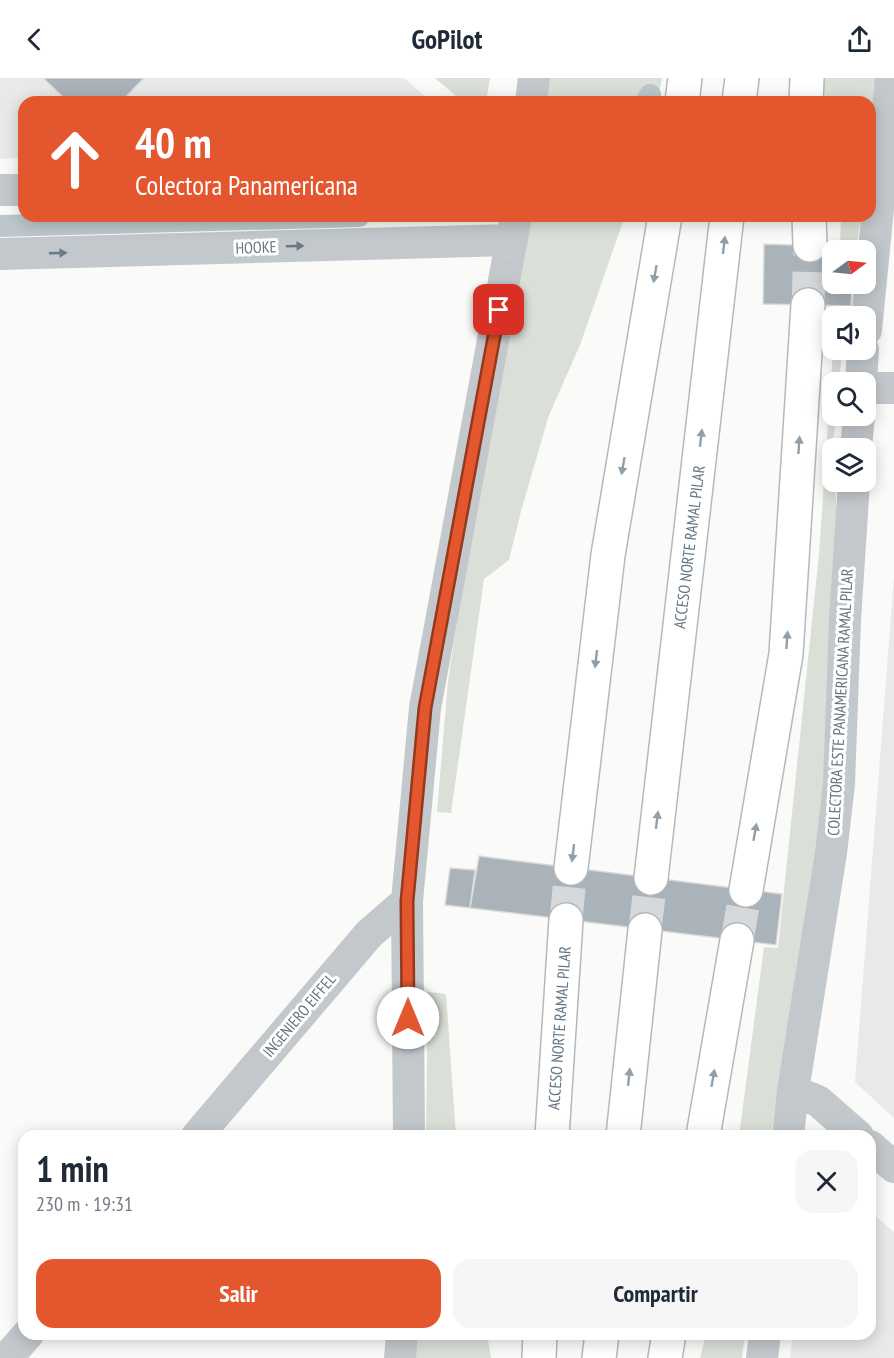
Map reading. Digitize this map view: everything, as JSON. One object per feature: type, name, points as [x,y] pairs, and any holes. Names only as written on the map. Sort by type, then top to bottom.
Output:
[{"type":"highway","points":[[683,96],[685,78]]},
{"type":"highway","points":[[740,96],[742,78]]},
{"type":"highway","points":[[571,868],[608,555],[664,222]]},
{"type":"highway","name":"ACCESO NORTE RAMAL PILAR","points":[[651,878],[726,222]]},
{"type":"highway","points":[[746,890],[786,654],[808,305]]},
{"type":"highway","name":"ACCESO NORTE RAMAL PILAR","points":[[552,1130],[566,920]]},
{"type":"highway","points":[[624,1130],[645,930]]},
{"type":"highway","points":[[704,1130],[737,940]]},
{"type":"highway","points":[[539,1358],[540,1340]]},
{"type":"highway","points":[[599,1358],[601,1340]]},
{"type":"highway","points":[[665,1358],[668,1340]]},
{"type":"street","points":[[532,96],[534,78]]},
{"type":"street","points":[[868,306],[891,78]]},
{"type":"street","points":[[0,190],[18,190]]},
{"type":"street","points":[[409,1130],[407,901],[425,708],[514,230]]},
{"type":"street","name":"HOOKE","points":[[0,254],[514,230]]},
{"type":"street","points":[[876,388],[894,388]]},
{"type":"street","name":"COLECTORA ESTE PANAMERICANA RAMAL PILAR","points":[[789,1130],[831,853],[839,784],[845,620],[853,492]]},
{"type":"street","name":"INGENIERO EIFFEL","points":[[202,1130],[369,934],[407,901]]},
{"type":"street","points":[[793,1091],[818,1101],[851,1130]]},
{"type":"street","points":[[876,1151],[894,1167]]},
{"type":"street","points":[[7,1358],[23,1340]]},
{"type":"street","points":[[400,1358],[402,1340]]},
{"type":"street","points":[[762,1358],[764,1340]]},
{"type":"shaded area","points":[[0,78],[404,78],[425,96],[18,96],[18,158],[0,159]]},
{"type":"shaded area","points":[[435,78],[490,78],[487,96],[456,96]]},
{"type":"shaded area","points":[[549,78],[662,78],[658,96],[548,96]]},
{"type":"shaded area","points":[[823,78],[876,78],[874,96],[824,96]]},
{"type":"shaded area","points":[[527,222],[623,222],[580,345],[549,415],[509,560],[484,579],[451,813],[437,812],[448,681],[471,530]]},
{"type":"shaded area","points":[[841,222],[860,222],[857,240],[840,240]]},
{"type":"shaded area","points":[[832,360],[841,360],[840,372],[831,372]]},
{"type":"shaded area","points":[[828,426],[835,426],[833,438],[827,438]]},
{"type":"shaded area","points":[[823,492],[836,492],[840,578],[825,807],[772,1130],[740,1130],[764,947],[778,948],[819,554]]},
{"type":"shaded area","points":[[894,576],[894,1118],[855,1082]]},
{"type":"shaded area","points":[[428,992],[446,994],[456,1130],[426,1130]]},
{"type":"shaded area","points":[[876,1216],[894,1232],[894,1358],[790,1358],[792,1340],[876,1340]]},
{"type":"shaded area","points":[[414,1340],[488,1340],[491,1358],[412,1358]]},
{"type":"shaded area","points":[[704,1340],[744,1340],[742,1358],[700,1358]]},
{"type":"building","points":[[43,78],[144,78],[127,96],[62,96]]},
{"type":"building","points":[[764,244],[822,246],[822,294],[852,294],[851,306],[763,304]]},
{"type":"building","points":[[479,856],[782,894],[776,945],[470,908]]},
{"type":"building","points":[[450,868],[475,870],[470,908],[445,905]]},
{"type":"waterway","points":[[0,226],[144,222]]},
{"type":"tunnel","points":[[808,305],[810,245]]},
{"type":"tunnel","points":[[566,920],[571,868]]},
{"type":"tunnel","points":[[645,930],[651,878]]},
{"type":"tunnel","points":[[737,940],[746,890]]},
{"type":"route","points":[[408,1018],[407,901],[425,708],[499,310]]}]
